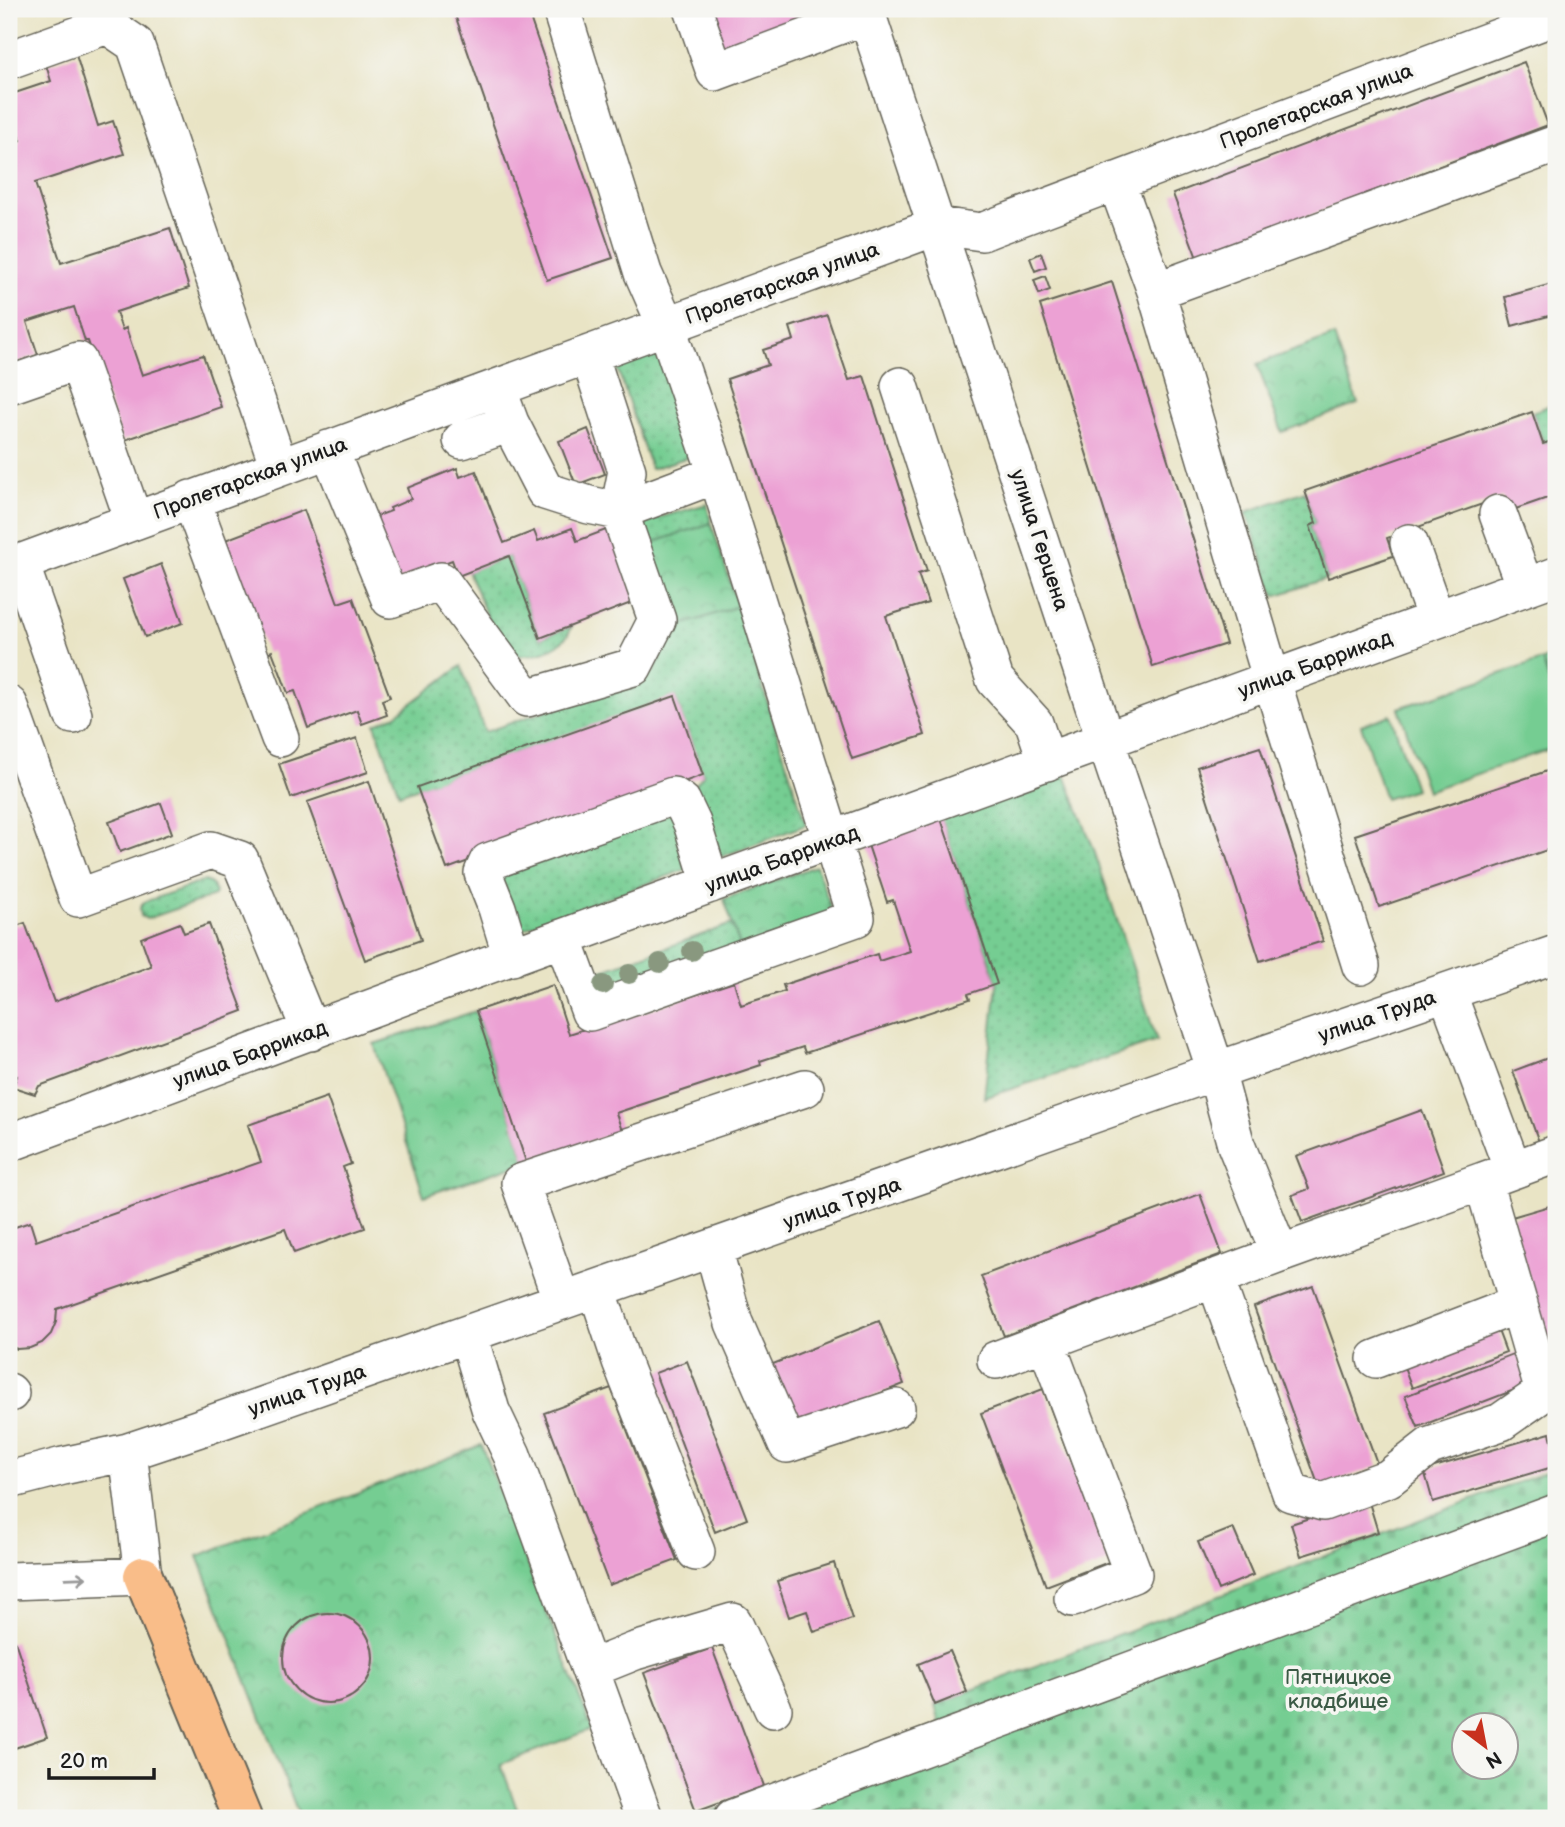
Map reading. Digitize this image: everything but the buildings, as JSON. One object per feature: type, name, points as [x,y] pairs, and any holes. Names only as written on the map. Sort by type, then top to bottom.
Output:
[{"type":"main road","points":[[143,1576],[242,1818]]},
{"type":"street","points":[[561,9],[643,273],[666,326],[717,474],[856,918],[590,1012],[563,938]]},
{"type":"street","points":[[693,9],[715,72],[866,12]]},
{"type":"street","name":"улица Герцена","points":[[866,12],[1216,1071],[1236,1145],[1280,1254]]},
{"type":"street","name":"Пролетарская улица","points":[[14,565],[937,226],[982,232],[1556,16]]},
{"type":"street","points":[[9,60],[107,25],[135,44],[279,467]]},
{"type":"street","points":[[1156,291],[1556,144]]},
{"type":"street","points":[[1116,181],[1156,291],[1285,724],[1362,966]]},
{"type":"street","points":[[329,449],[390,599],[441,581],[527,698],[633,667],[657,620],[619,511],[627,471],[589,354]]},
{"type":"street","points":[[9,385],[78,361],[134,521]]},
{"type":"street","points":[[900,386],[995,680],[1034,723],[1047,762]]},
{"type":"street","points":[[497,388],[510,422],[545,491],[619,511],[717,474]]},
{"type":"street","points":[[462,440],[510,422]]},
{"type":"street","points":[[191,499],[280,738]]},
{"type":"street","points":[[1498,514],[1541,581]]},
{"type":"street","points":[[1409,543],[1436,620]]},
{"type":"street","points":[[14,565],[73,715]]},
{"type":"street","name":"улица Баррикад","points":[[9,1143],[1541,581]]},
{"type":"street","points":[[9,705],[78,898],[211,850],[240,860],[311,1032]]},
{"type":"street","points":[[512,957],[483,873],[488,862],[673,796],[682,802],[692,824],[711,884]]},
{"type":"street","name":"улица Труда","points":[[9,1480],[128,1452],[1556,954]]},
{"type":"street","points":[[1215,1278],[1291,1493],[1324,1502],[1389,1478],[1430,1446],[1501,1422],[1544,1392],[1519,1304],[1498,1175],[1447,992]]},
{"type":"street","points":[[562,1301],[520,1183],[805,1088]]},
{"type":"street","points":[[996,1360],[1556,1154]]},
{"type":"street","points":[[713,1248],[734,1323],[787,1444],[896,1408]]},
{"type":"street","points":[[597,1289],[621,1361],[696,1552]]},
{"type":"street","points":[[1376,1359],[1519,1304]]},
{"type":"street","points":[[468,1334],[491,1411],[512,1455],[644,1818]]},
{"type":"street","points":[[1046,1342],[1132,1574],[1073,1598]]},
{"type":"street","points":[[9,1581],[143,1576],[128,1452]]},
{"type":"street","points":[[733,1818],[1556,1513]]},
{"type":"street","points":[[590,1669],[635,1651],[733,1622],[773,1709]]},
{"type":"green space","points":[[1334,336],[1358,404],[1282,432],[1257,364]]},
{"type":"green space","points":[[663,348],[698,454],[651,469],[616,364]]},
{"type":"green space","points":[[1556,403],[1556,457],[1551,442],[1543,444],[1532,412]]},
{"type":"green space","points":[[1305,491],[1316,523],[1310,526],[1328,578],[1275,596],[1246,512]]},
{"type":"green space","points":[[707,504],[806,825],[715,859],[691,790],[703,775],[675,697],[399,794],[375,724],[396,715],[461,666],[485,732],[653,673],[674,628],[640,523]]},
{"type":"green space","points":[[711,523],[738,606],[674,628],[646,545]]},
{"type":"green space","points":[[509,556],[540,638],[572,626],[557,646],[536,654],[514,655],[488,619],[468,571]]},
{"type":"green space","points":[[1556,655],[1556,703],[1542,660]]},
{"type":"green space","points":[[1542,660],[1556,703],[1556,747],[1427,791],[1399,708]]},
{"type":"green space","points":[[1391,715],[1415,789],[1385,799],[1361,725]]},
{"type":"green space","points":[[1063,770],[1094,850],[1157,1041],[984,1098],[997,984],[939,813]]},
{"type":"green space","points":[[673,812],[693,867],[516,931],[496,876]]},
{"type":"green space","points":[[816,866],[834,916],[741,949],[724,899]]},
{"type":"green space","points":[[204,881],[213,886],[214,896],[147,919],[141,916],[140,908],[144,902]]},
{"type":"green space","points":[[732,924],[741,949],[592,1003],[583,977]]},
{"type":"green space","points":[[476,1011],[526,1162],[424,1196],[374,1044]]},
{"type":"green space","points":[[481,1445],[592,1729],[501,1764],[520,1818],[300,1818],[198,1556]]},
{"type":"green space","name":"Пятницкое кладбище","points":[[1556,1468],[1556,1818],[692,1818],[941,1729],[935,1705]]}]
